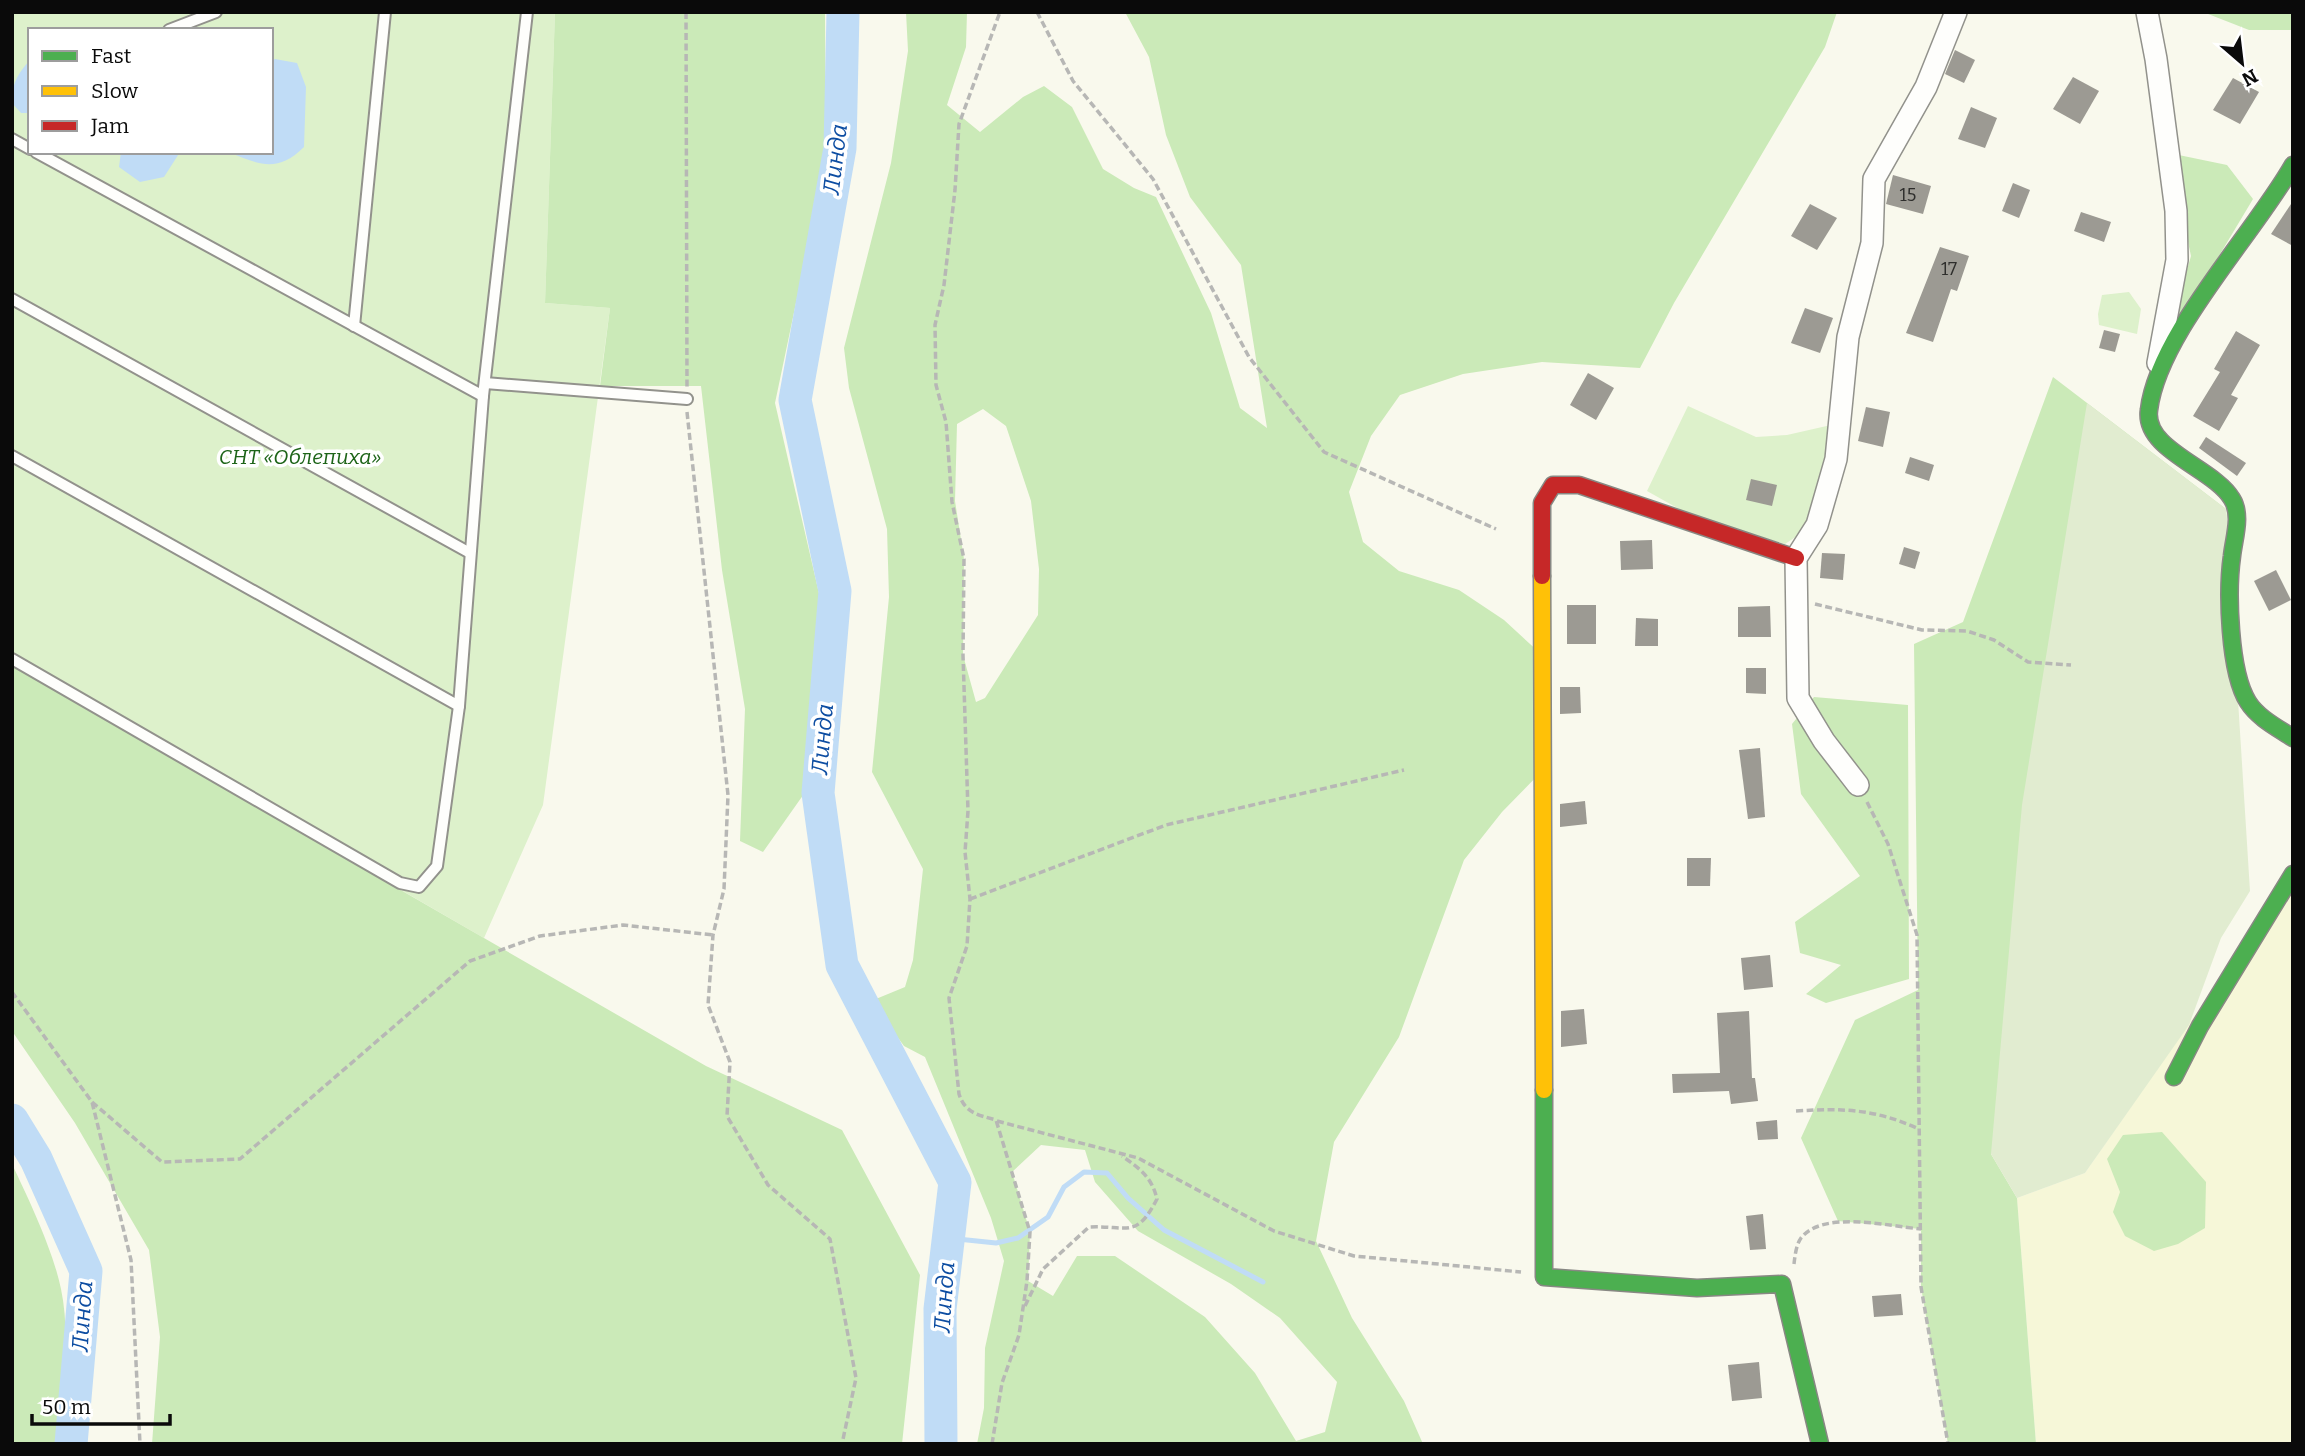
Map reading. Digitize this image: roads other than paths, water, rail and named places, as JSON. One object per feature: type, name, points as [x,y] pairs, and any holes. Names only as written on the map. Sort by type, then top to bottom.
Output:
[{"type":"street","points":[[1858,785],[1824,741],[1798,698],[1796,558],[1816,525],[1836,459],[1848,337],[1872,243],[1874,179],[1926,88],[1956,12]]},
{"type":"street","points":[[2147,12],[2156,59],[2176,211],[2177,260],[2147,415],[2160,442],[2215,480],[2234,501],[2236,516],[2229,579],[2232,637],[2246,700],[2293,737]]},
{"type":"street","points":[[2155,379],[2176,341],[2279,190],[2293,165]]},
{"type":"street","points":[[1796,558],[1580,485],[1553,485],[1542,503],[1544,1277],[1697,1288],[1782,1284],[1820,1444]]},
{"type":"street","points":[[2174,1077],[2200,1026],[2293,874]]},
{"type":"lane","points":[[174,28],[216,12]]},
{"type":"lane","points":[[354,326],[385,12]]},
{"type":"lane","points":[[12,659],[400,883],[419,887],[437,866],[446,814],[458,706],[483,396],[527,12]]},
{"type":"lane","points":[[12,139],[28,148]]},
{"type":"lane","points":[[40,154],[483,396]]},
{"type":"lane","points":[[12,299],[470,553]]},
{"type":"lane","points":[[485,383],[687,399]]},
{"type":"lane","points":[[12,456],[458,706]]},
{"type":"water","points":[[273,60],[297,63],[306,87],[304,147],[286,161],[268,164],[234,154],[273,154]]},
{"type":"water","points":[[28,63],[28,113],[21,113],[12,103],[14,85]]},
{"type":"water","points":[[121,154],[179,154],[164,177],[140,182],[119,167]]},
{"type":"waterway","name":"Линда","points":[[843,12],[840,148],[795,400],[835,591],[818,793],[842,965],[955,1182],[940,1309],[941,1444]]},
{"type":"waterway","name":"Линда","points":[[12,1120],[36,1159],[86,1271],[71,1444]]},
{"type":"waterway","points":[[948,1238],[996,1243],[1018,1238],[1048,1217],[1064,1187],[1084,1172],[1107,1173],[1128,1198],[1164,1230],[1263,1282]]},
{"type":"park label","name":"СНТ «Облепиха»","points":[[300,457]]}]
